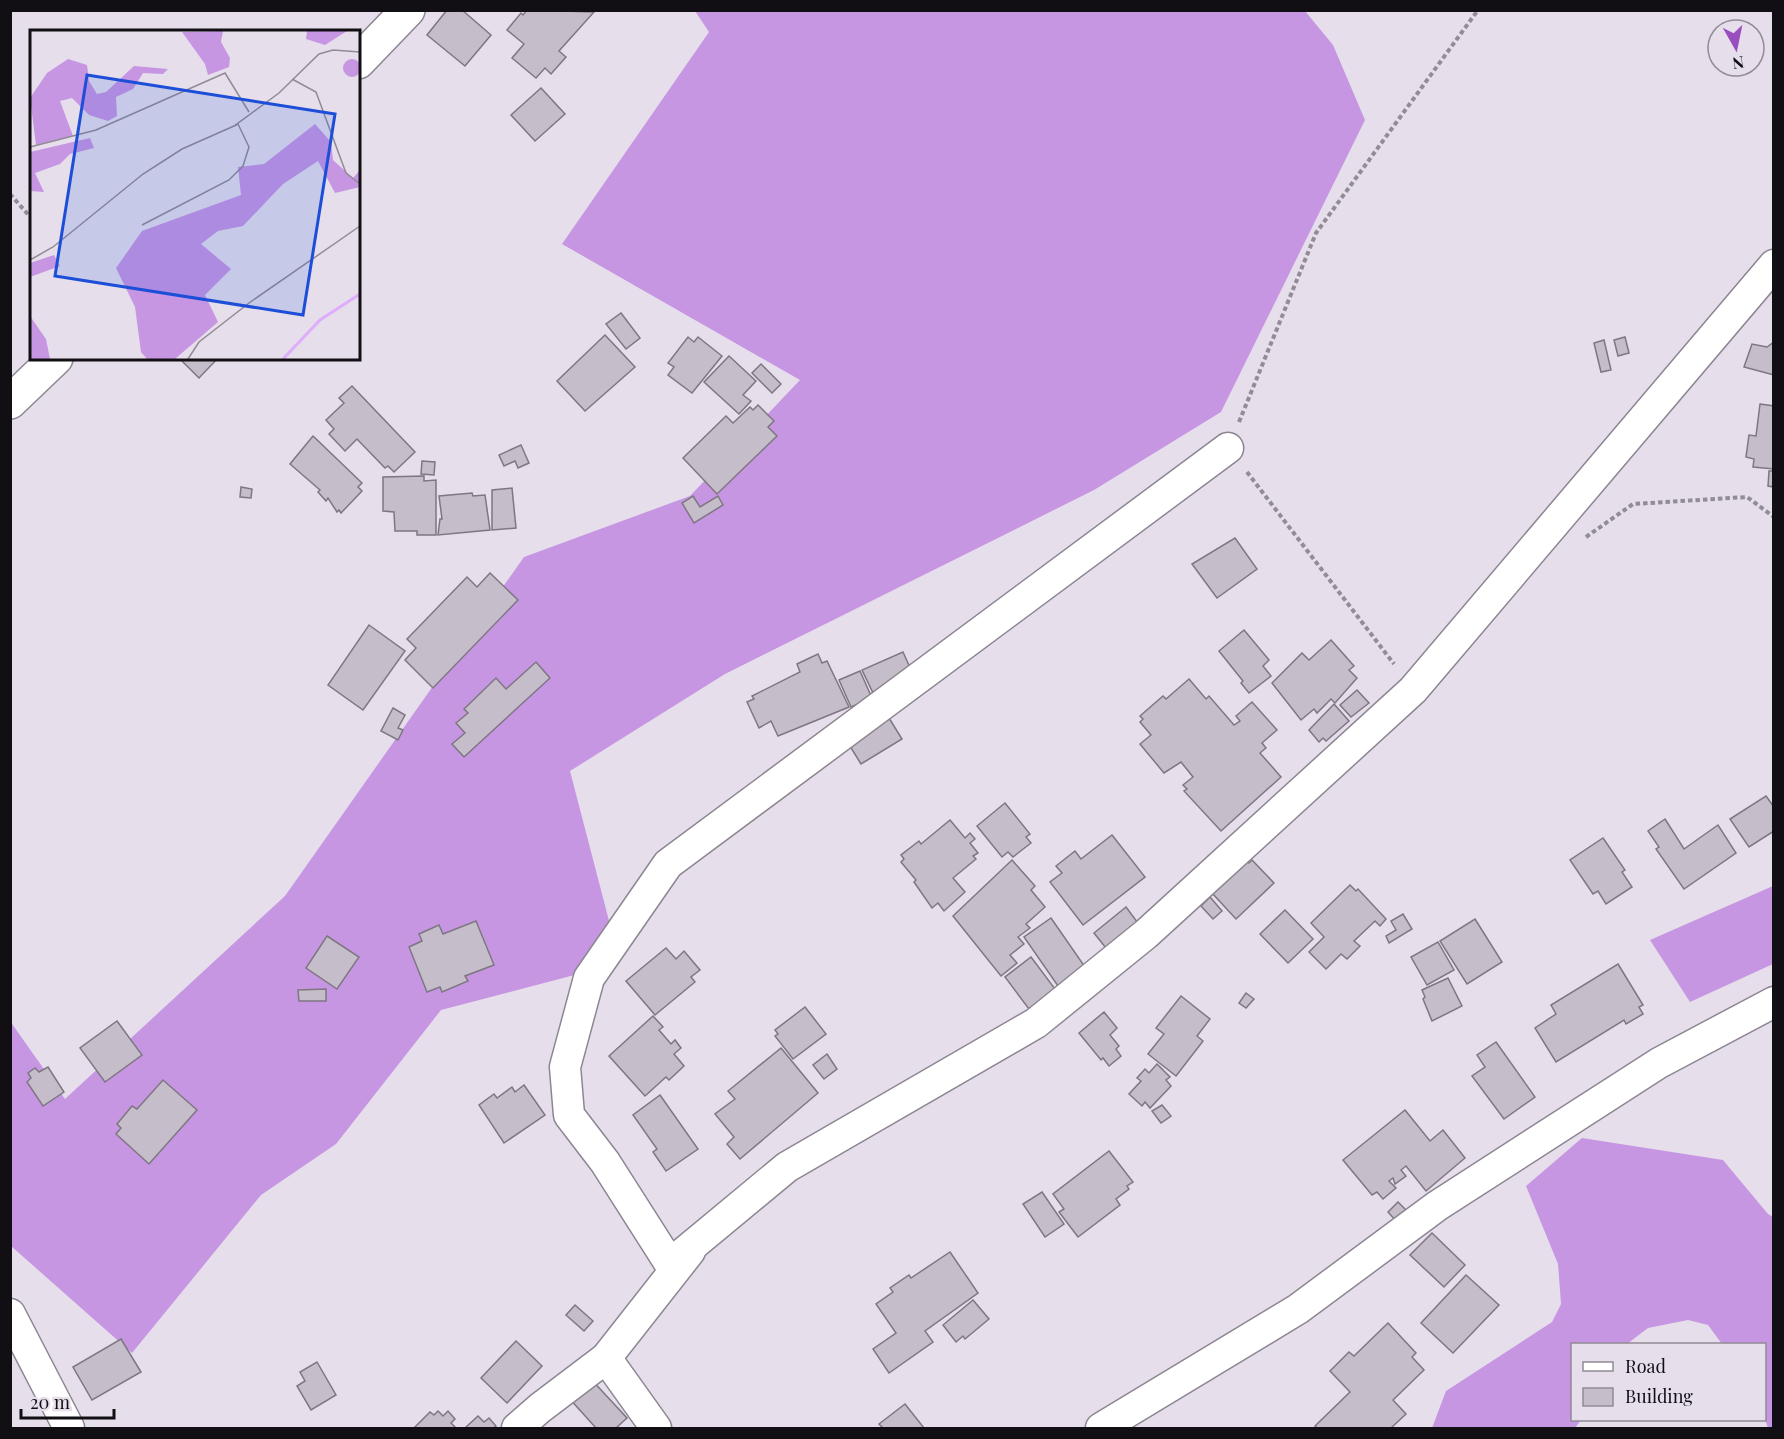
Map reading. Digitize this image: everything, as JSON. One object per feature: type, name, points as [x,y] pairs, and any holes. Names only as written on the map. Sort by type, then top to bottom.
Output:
[{"type":"main road","points":[[360,60],[408,10]]},
{"type":"main road","points":[[10,402],[54,360]]},
{"type":"street","points":[[1228,448],[668,864],[588,978],[565,1067],[569,1114],[605,1162],[670,1263],[787,1167],[1036,1023],[1146,934],[1413,690],[1773,265]]},
{"type":"street","points":[[1101,1428],[1298,1308],[1437,1206],[1659,1063],[1773,1002]]},
{"type":"street","points":[[517,1428],[606,1358],[693,1246]]},
{"type":"street","points":[[10,1314],[69,1428]]},
{"type":"street","points":[[606,1358],[656,1428]]},
{"type":"path","points":[[1413,690],[1228,448],[1316,233],[1478,10]]},
{"type":"path","points":[[10,194],[30,217]]},
{"type":"path","points":[[1578,543],[1634,504],[1747,497],[1773,517]]},
{"type":"shaded area","points":[[695,11],[1305,11],[1333,45],[1365,120],[1221,412],[1094,490],[725,674],[570,771],[620,963],[441,1010],[336,1144],[261,1195],[132,1353],[11,1246],[10,1021],[65,1099],[285,896],[524,557],[690,496],[800,380],[562,244],[709,32]]},
{"type":"shaded area","points":[[1773,886],[1773,964],[1690,1002],[1650,940]]},
{"type":"shaded area","points":[[1582,1138],[1723,1160],[1773,1217],[1773,1428],[1768,1428],[1766,1421],[1766,1343],[1721,1343],[1708,1325],[1688,1320],[1648,1328],[1628,1343],[1571,1343],[1571,1421],[1580,1421],[1575,1428],[1432,1428],[1446,1391],[1552,1322],[1561,1304],[1558,1264],[1526,1186]]},
{"type":"building","points":[[447,10],[462,10],[491,35],[465,66],[427,35]]},
{"type":"building","points":[[527,10],[594,12],[559,51],[566,57],[551,74],[545,68],[536,78],[512,58],[524,44],[507,30],[521,13],[523,15]]},
{"type":"building","points":[[541,88],[565,114],[535,141],[511,115]]},
{"type":"building","points":[[621,313],[640,338],[626,349],[606,324]]},
{"type":"building","points":[[605,335],[635,367],[585,411],[557,381]]},
{"type":"building","points":[[688,337],[694,342],[698,337],[722,356],[692,393],[668,375],[674,367],[668,363]]},
{"type":"building","points":[[1625,337],[1629,353],[1618,356],[1614,340]]},
{"type":"building","points":[[1604,340],[1611,370],[1601,372],[1594,343]]},
{"type":"building","points":[[1774,342],[1774,375],[1744,367],[1752,344],[1767,347]]},
{"type":"building","points":[[729,356],[756,381],[743,395],[751,401],[739,414],[704,382]]},
{"type":"building","points":[[181,360],[216,360],[199,378]]},
{"type":"building","points":[[761,364],[781,384],[772,393],[752,373]]},
{"type":"building","points":[[352,386],[415,452],[394,472],[388,466],[385,468],[357,439],[345,451],[329,434],[334,429],[326,420],[344,403],[339,398]]},
{"type":"building","points":[[1760,404],[1774,406],[1774,469],[1753,467],[1754,459],[1746,457],[1749,435],[1756,436]]},
{"type":"building","points":[[758,405],[774,421],[768,427],[777,436],[717,494],[683,458],[726,416],[733,423],[750,407],[753,410]]},
{"type":"building","points":[[313,436],[362,483],[358,487],[362,491],[341,513],[339,510],[337,512],[328,498],[326,501],[318,492],[320,490],[290,464]]},
{"type":"building","points":[[521,445],[529,463],[518,468],[515,461],[504,466],[499,455]]},
{"type":"building","points":[[422,461],[435,462],[434,475],[421,474]]},
{"type":"building","points":[[1769,471],[1774,471],[1774,487],[1768,486]]},
{"type":"building","points":[[424,476],[424,481],[436,480],[436,535],[417,535],[417,531],[395,531],[394,512],[383,511],[383,477]]},
{"type":"building","points":[[241,487],[252,489],[251,498],[240,497]]},
{"type":"building","points":[[512,488],[516,528],[492,530],[492,490]]},
{"type":"building","points":[[472,493],[473,496],[485,495],[490,530],[438,535],[440,519],[442,519],[439,496]]},
{"type":"building","points":[[693,496],[700,507],[718,496],[723,505],[694,523],[682,503]]},
{"type":"building","points":[[1235,538],[1257,569],[1217,598],[1192,564]]},
{"type":"building","points":[[490,573],[518,600],[433,688],[405,660],[416,648],[407,639],[467,577],[477,587]]},
{"type":"building","points":[[369,625],[405,651],[363,710],[328,685]]},
{"type":"building","points":[[1244,630],[1269,660],[1263,666],[1271,676],[1249,693],[1241,683],[1243,681],[1219,651]]},
{"type":"building","points":[[1331,640],[1354,666],[1349,670],[1357,678],[1335,703],[1331,699],[1317,713],[1314,709],[1301,720],[1272,683],[1302,653],[1309,660]]},
{"type":"building","points":[[903,652],[916,681],[876,699],[862,670]]},
{"type":"building","points":[[818,654],[822,663],[827,661],[849,707],[778,736],[771,721],[759,728],[747,702],[754,699],[752,696],[800,672],[797,664]]},
{"type":"building","points":[[536,662],[550,678],[464,757],[452,744],[465,733],[456,723],[468,713],[464,709],[496,678],[506,689]]},
{"type":"building","points":[[860,671],[872,698],[851,707],[839,680]]},
{"type":"building","points":[[1189,679],[1206,699],[1209,696],[1234,725],[1240,721],[1236,716],[1252,702],[1277,730],[1262,743],[1266,748],[1260,753],[1281,777],[1221,831],[1184,791],[1187,789],[1183,785],[1193,777],[1181,762],[1164,773],[1140,744],[1151,735],[1140,722],[1143,719],[1140,716],[1163,696],[1166,699]]},
{"type":"building","points":[[1357,690],[1369,703],[1351,717],[1340,705]]},
{"type":"building","points":[[1334,704],[1349,721],[1326,741],[1323,738],[1319,742],[1309,730]]},
{"type":"building","points":[[393,708],[405,715],[398,728],[403,730],[398,740],[381,731]]},
{"type":"building","points":[[889,718],[902,739],[861,764],[848,743]]},
{"type":"building","points":[[1766,796],[1774,807],[1774,831],[1749,847],[1730,819]]},
{"type":"building","points":[[1005,803],[1030,834],[1026,837],[1031,843],[1013,857],[1008,852],[1002,857],[977,826]]},
{"type":"building","points":[[1665,819],[1684,849],[1718,825],[1736,853],[1684,889],[1656,849],[1659,847],[1648,831]]},
{"type":"building","points":[[950,820],[965,838],[970,833],[975,839],[970,843],[978,853],[973,856],[976,859],[953,878],[965,892],[944,911],[938,903],[932,908],[914,882],[916,880],[901,862],[904,859],[901,855],[919,841],[921,844]]},
{"type":"building","points":[[1112,835],[1145,877],[1083,925],[1050,882],[1062,873],[1056,866],[1075,851],[1081,859]]},
{"type":"building","points":[[1603,838],[1625,870],[1622,872],[1632,887],[1606,904],[1598,891],[1593,894],[1570,860]]},
{"type":"building","points":[[1012,860],[1035,886],[1031,890],[1045,907],[1026,924],[1030,928],[1018,937],[1024,944],[1010,955],[1017,963],[1001,976],[953,916]]},
{"type":"building","points":[[1252,860],[1274,883],[1236,919],[1212,893],[1247,861],[1249,863]]},
{"type":"building","points":[[1350,885],[1356,891],[1358,889],[1386,919],[1380,926],[1375,921],[1354,941],[1360,946],[1347,959],[1341,954],[1326,969],[1309,952],[1324,937],[1311,923]]},
{"type":"building","points":[[1210,897],[1222,911],[1213,919],[1201,906]]},
{"type":"building","points":[[1126,907],[1138,923],[1106,948],[1094,933]]},
{"type":"building","points":[[1285,910],[1313,939],[1288,963],[1260,934]]},
{"type":"building","points":[[1403,914],[1412,929],[1389,943],[1386,936],[1396,930],[1391,921]]},
{"type":"building","points":[[1051,918],[1085,967],[1058,986],[1024,937]]},
{"type":"building","points":[[1475,919],[1502,962],[1467,984],[1440,941]]},
{"type":"building","points":[[476,921],[494,965],[465,976],[468,981],[442,992],[440,987],[427,992],[409,947],[422,941],[419,934],[439,925],[443,934]]},
{"type":"building","points":[[327,936],[359,957],[337,989],[306,968]]},
{"type":"building","points":[[1438,942],[1454,970],[1427,985],[1411,957]]},
{"type":"building","points":[[666,948],[676,959],[684,951],[700,970],[691,977],[695,982],[655,1015],[626,981]]},
{"type":"building","points":[[1031,957],[1055,989],[1029,1009],[1005,977]]},
{"type":"building","points":[[1618,964],[1643,1005],[1639,1007],[1643,1014],[1626,1024],[1624,1020],[1556,1062],[1535,1028],[1556,1014],[1551,1005]]},
{"type":"building","points":[[1448,978],[1462,1006],[1432,1021],[1423,999],[1425,997],[1422,990]]},
{"type":"building","points":[[326,989],[326,1001],[299,1001],[298,990]]},
{"type":"building","points":[[1246,993],[1254,999],[1246,1008],[1239,1003]]},
{"type":"building","points":[[1181,996],[1210,1019],[1197,1036],[1203,1041],[1176,1076],[1148,1054],[1164,1034],[1156,1028]]},
{"type":"building","points":[[805,1007],[826,1034],[793,1059],[775,1036],[778,1034],[775,1030]]},
{"type":"building","points":[[1104,1012],[1117,1028],[1110,1035],[1119,1046],[1116,1049],[1121,1056],[1109,1066],[1103,1058],[1101,1060],[1079,1033]]},
{"type":"building","points":[[653,1016],[663,1027],[659,1030],[671,1044],[675,1040],[681,1048],[674,1054],[684,1066],[669,1080],[666,1077],[645,1096],[609,1056]]},
{"type":"building","points":[[117,1021],[142,1055],[105,1082],[80,1048]]},
{"type":"building","points":[[1496,1042],[1535,1097],[1504,1119],[1472,1076],[1485,1067],[1477,1055]]},
{"type":"building","points":[[781,1048],[818,1093],[740,1159],[727,1144],[734,1137],[715,1114],[735,1099],[728,1091]]},
{"type":"building","points":[[827,1054],[837,1069],[824,1079],[813,1065]]},
{"type":"building","points":[[1157,1064],[1170,1077],[1166,1080],[1171,1086],[1150,1108],[1145,1102],[1142,1106],[1129,1094],[1141,1081],[1137,1078],[1145,1069],[1149,1073]]},
{"type":"building","points":[[48,1067],[64,1092],[43,1106],[27,1082],[31,1078],[28,1073],[35,1068],[39,1072]]},
{"type":"building","points":[[163,1080],[197,1110],[149,1164],[116,1134],[121,1128],[117,1124],[132,1106],[137,1109]]},
{"type":"building","points":[[524,1085],[545,1115],[504,1143],[479,1105],[494,1094],[497,1098],[512,1087],[515,1092]]},
{"type":"building","points":[[660,1095],[698,1149],[666,1171],[653,1152],[657,1149],[633,1115]]},
{"type":"building","points":[[1162,1105],[1171,1116],[1161,1123],[1152,1111]]},
{"type":"building","points":[[1405,1110],[1430,1141],[1443,1130],[1465,1158],[1426,1191],[1406,1166],[1401,1170],[1406,1176],[1395,1184],[1393,1178],[1389,1181],[1396,1188],[1383,1199],[1377,1192],[1372,1195],[1343,1160]]},
{"type":"building","points":[[1109,1151],[1133,1182],[1127,1186],[1129,1189],[1116,1199],[1120,1205],[1078,1237],[1059,1212],[1064,1209],[1053,1194]]},
{"type":"building","points":[[1042,1192],[1064,1224],[1045,1237],[1023,1204]]},
{"type":"building","points":[[1398,1202],[1406,1210],[1396,1221],[1388,1212]]},
{"type":"building","points":[[1432,1233],[1465,1265],[1444,1287],[1410,1255]]},
{"type":"building","points":[[950,1252],[978,1293],[925,1331],[933,1342],[889,1373],[873,1349],[896,1333],[876,1304],[893,1292],[890,1288],[909,1275],[911,1278]]},
{"type":"building","points":[[1466,1275],[1499,1305],[1453,1353],[1421,1323]]},
{"type":"building","points":[[973,1300],[989,1319],[965,1339],[963,1336],[956,1342],[943,1325]]},
{"type":"building","points":[[575,1305],[593,1321],[584,1331],[566,1315]]},
{"type":"building","points":[[1388,1323],[1416,1353],[1412,1357],[1424,1370],[1393,1400],[1406,1414],[1391,1428],[1317,1428],[1315,1426],[1350,1392],[1330,1371],[1349,1352],[1354,1356]]},
{"type":"building","points":[[121,1339],[141,1372],[92,1400],[73,1367]]},
{"type":"building","points":[[516,1341],[542,1366],[507,1403],[481,1378]]},
{"type":"building","points":[[317,1362],[336,1395],[311,1410],[297,1386],[305,1381],[300,1372]]},
{"type":"building","points":[[589,1377],[627,1418],[616,1428],[596,1428],[568,1397]]},
{"type":"building","points":[[905,1404],[924,1428],[883,1428],[879,1424]]},
{"type":"building","points":[[438,1411],[443,1416],[448,1411],[455,1419],[451,1423],[456,1428],[414,1428],[430,1412],[434,1415]]},
{"type":"building","points":[[478,1416],[484,1422],[489,1418],[496,1426],[493,1428],[465,1428]]}]
